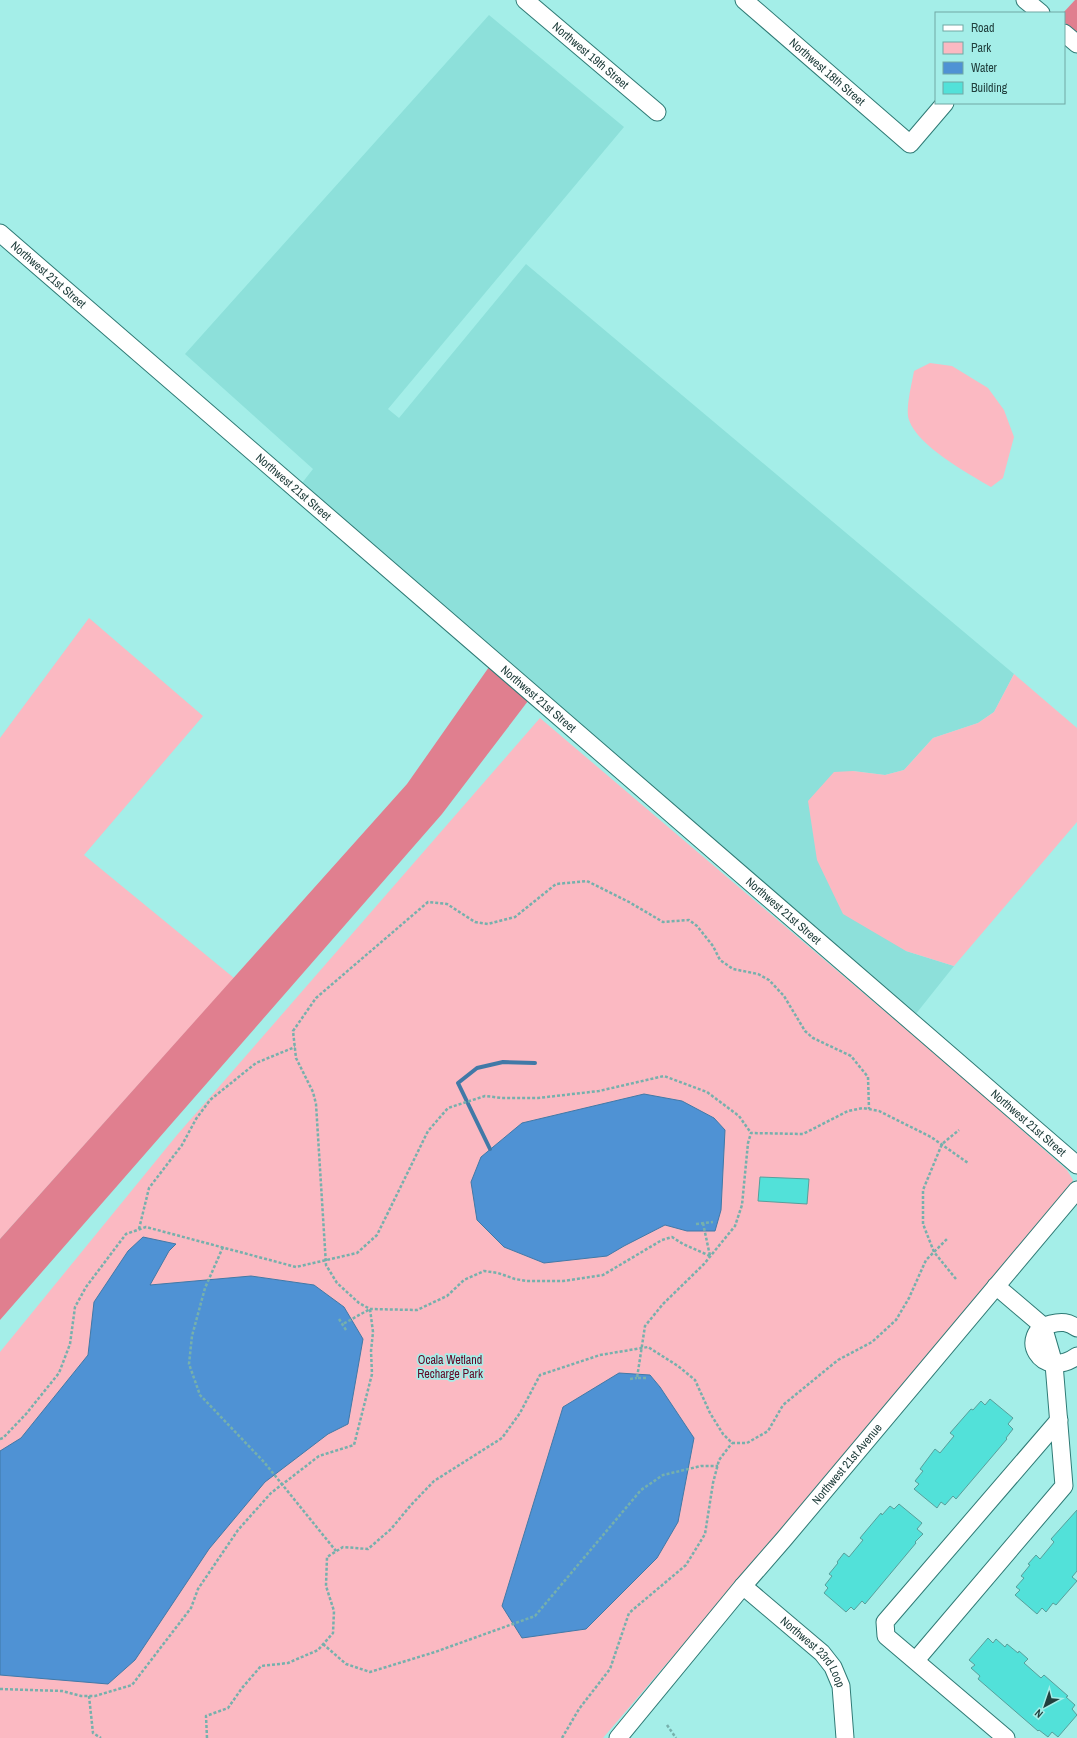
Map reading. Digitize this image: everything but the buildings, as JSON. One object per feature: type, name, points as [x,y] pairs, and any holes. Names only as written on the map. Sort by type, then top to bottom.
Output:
[{"type":"street","name":"Northwest 19th Street","points":[[525,0],[657,112]]},
{"type":"street","name":"Northwest 18th Street","points":[[744,0],[910,144],[944,104]]},
{"type":"street","points":[[1065,34],[1077,44]]},
{"type":"street","name":"Northwest 21st Street","points":[[0,232],[1074,1157]]},
{"type":"street","name":"Northwest 21st Avenue","points":[[618,1738],[743,1586],[1077,1190]]},
{"type":"street","points":[[916,1660],[1064,1486],[1054,1364],[1044,1326],[996,1286]]},
{"type":"street","points":[[1044,1326],[1068,1322],[1077,1328]]},
{"type":"street","points":[[1054,1364],[1072,1360],[1077,1356]]},
{"type":"street","points":[[1006,1738],[886,1636],[885,1622],[1059,1420]]},
{"type":"street","name":"Northwest 23rd Loop","points":[[743,1586],[822,1652],[832,1667],[841,1686],[845,1738]]},
{"type":"path","points":[[710,1256],[683,1244],[672,1237],[662,1240],[633,1259],[603,1275],[563,1281],[527,1281],[515,1279],[498,1273],[484,1271],[464,1280],[447,1296],[417,1310],[370,1309],[359,1303],[338,1283],[326,1265],[316,1104],[313,1092],[296,1058],[293,1031],[316,998],[428,902],[447,904],[475,922],[488,924],[515,917],[556,884],[587,881],[629,902],[663,922],[689,920],[697,926],[713,946],[720,960],[732,969],[758,974],[769,980],[784,996],[805,1031],[813,1038],[851,1056],[868,1077],[869,1109]]},
{"type":"path","points":[[139,1229],[149,1188],[182,1145],[196,1119],[210,1100],[256,1063],[295,1047]]},
{"type":"path","points":[[0,1439],[3,1438],[26,1414],[59,1373],[70,1344],[75,1307],[90,1281],[126,1234],[146,1227],[296,1267],[357,1253],[377,1235],[428,1131],[448,1108],[485,1096],[502,1098],[538,1098],[599,1090],[664,1076],[707,1092],[739,1116],[751,1133]]},
{"type":"path","points":[[751,1133],[803,1134],[848,1111],[863,1108],[879,1111],[932,1137],[968,1163]]},
{"type":"path","points":[[956,1279],[934,1252],[923,1224],[923,1190],[942,1144],[959,1130]]},
{"type":"path","points":[[638,1378],[641,1348],[646,1326],[663,1304],[710,1256],[735,1226],[742,1205],[748,1143],[751,1133]]},
{"type":"path","points":[[696,1224],[713,1222]]},
{"type":"path","points":[[704,1223],[710,1256]]},
{"type":"path","points":[[562,1738],[580,1709],[610,1669],[629,1613],[686,1565],[705,1534],[713,1483],[719,1460],[732,1444],[747,1443],[768,1431],[783,1405],[838,1360],[872,1342],[896,1320],[909,1298],[926,1260],[947,1239]]},
{"type":"path","points":[[223,1248],[206,1288],[192,1336],[189,1364],[200,1395],[210,1407],[229,1424],[282,1484],[336,1551]]},
{"type":"path","points":[[0,1689],[62,1691],[95,1696],[132,1685],[191,1608],[198,1589],[238,1530],[271,1493],[319,1456],[354,1445],[372,1374],[371,1351],[373,1332],[370,1309]]},
{"type":"path","points":[[343,1324],[370,1309]]},
{"type":"path","points":[[339,1319],[346,1330]]},
{"type":"path","points":[[207,1738],[206,1716],[228,1708],[242,1688],[261,1666],[288,1663],[318,1650],[333,1633],[334,1611],[326,1586],[327,1557],[342,1546],[368,1549],[391,1528],[434,1481],[502,1438],[520,1413],[540,1375],[600,1355],[648,1347],[678,1366],[695,1380],[710,1413],[723,1434],[732,1444]]},
{"type":"path","points":[[630,1379],[646,1378]]},
{"type":"path","points":[[323,1644],[346,1664],[370,1672],[435,1652],[535,1616],[641,1490],[663,1475],[701,1466],[718,1466]]},
{"type":"path","points":[[89,1696],[93,1733],[101,1738]]},
{"type":"path","points":[[667,1725],[676,1738]]},
{"type":"shaded area","points":[[1075,0],[1077,0],[1077,34],[1065,23],[1064,12]]},
{"type":"shaded area","points":[[489,15],[624,127],[388,409],[399,418],[526,264],[1014,674],[994,712],[978,723],[933,738],[904,770],[885,775],[853,771],[906,951],[954,966],[915,1015],[302,483],[313,469],[185,354]]},
{"type":"shaded area","points":[[489,667],[528,701],[442,814],[0,1320],[0,1239],[407,784]]},
{"type":"green space","points":[[930,363],[952,366],[988,388],[1004,410],[1014,437],[1003,478],[991,487],[944,458],[922,439],[914,430],[909,420],[908,403],[914,371]]},
{"type":"green space","points":[[89,618],[203,716],[84,855],[234,978],[0,1239],[0,738]]},
{"type":"green space","points":[[1014,674],[1077,728],[1077,822],[954,966],[906,951],[843,914],[817,860],[808,801],[834,772],[853,771],[885,775],[904,770],[933,738],[978,723],[994,712]]},
{"type":"green space","name":"Ocala Wetland Recharge Park","points":[[540,718],[961,1076],[1067,1170],[1073,1180],[1067,1196],[603,1738],[0,1738],[0,1352],[177,1135]]},
{"type":"water","points":[[644,1094],[682,1101],[714,1118],[725,1130],[721,1210],[715,1231],[687,1231],[665,1225],[607,1256],[544,1263],[504,1247],[477,1220],[471,1182],[481,1157],[522,1123]]},
{"type":"water","points":[[143,1237],[176,1244],[169,1251],[150,1285],[251,1276],[314,1285],[344,1307],[363,1339],[348,1424],[328,1434],[265,1482],[209,1549],[135,1660],[108,1684],[0,1675],[0,1451],[21,1438],[88,1355],[94,1302],[128,1251]]},
{"type":"water","points":[[619,1373],[650,1375],[660,1387],[694,1438],[678,1522],[657,1558],[586,1629],[522,1638],[502,1606],[563,1407]]},
{"type":"waterway","points":[[490,1149],[458,1083],[477,1068],[503,1062],[535,1063]]}]
